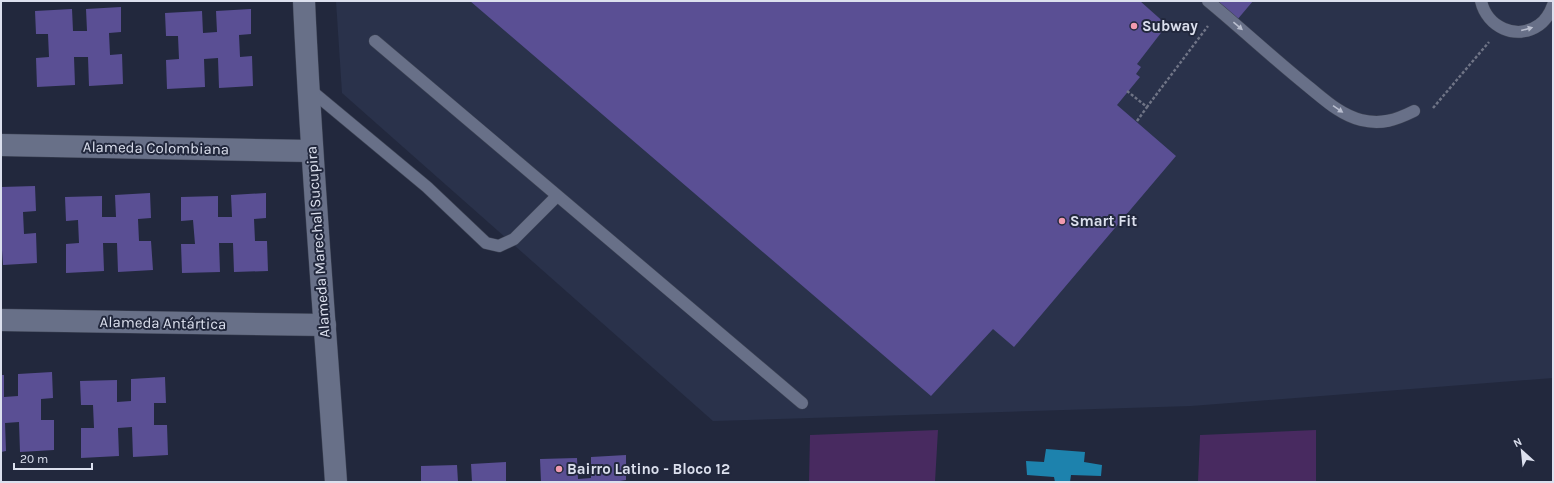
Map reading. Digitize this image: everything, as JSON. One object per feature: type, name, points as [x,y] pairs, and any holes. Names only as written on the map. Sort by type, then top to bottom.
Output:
[{"type":"street","name":"Alameda Marechal Sucupira","points":[[304,1],[311,151],[336,482]]},
{"type":"street","name":"Alameda Colombiana","points":[[1,145],[311,151]]},
{"type":"street","name":"Alameda Antártica","points":[[1,320],[325,325]]},
{"type":"lane","points":[[1208,1],[1287,70],[1338,110],[1350,116],[1376,122],[1390,122],[1414,111]]},
{"type":"lane","points":[[1481,1],[1484,11],[1489,19],[1501,28],[1514,32],[1527,30],[1539,25],[1551,13]]},
{"type":"lane","points":[[375,41],[802,403]]},
{"type":"lane","points":[[308,88],[427,187],[486,243],[499,246],[514,239],[557,196]]},
{"type":"path","points":[[1137,121],[1210,22]]},
{"type":"path","points":[[1428,113],[1501,28]]},
{"type":"path","points":[[1127,91],[1147,107]]},
{"type":"shaded area","points":[[336,1],[1553,1],[1553,378],[1191,406],[713,421],[342,93]]},
{"type":"shaded area","points":[[938,430],[935,482],[809,482],[810,435]]},
{"type":"shaded area","points":[[1316,430],[1316,482],[1198,482],[1200,435]]},
{"type":"water","points":[[1046,449],[1085,452],[1084,462],[1102,465],[1101,476],[1071,475],[1070,482],[1055,482],[1054,477],[1027,475],[1026,461],[1044,462]]},
{"type":"building","points":[[470,1],[1140,1],[1167,25],[1137,64],[1141,67],[1136,74],[1140,77],[1117,105],[1176,156],[1014,347],[993,329],[931,396]]},
{"type":"building","points":[[1214,1],[1253,1],[1237,20]]},
{"type":"building","points":[[121,7],[121,32],[109,33],[110,55],[122,54],[123,84],[89,86],[88,57],[74,57],[75,85],[37,87],[36,58],[49,57],[48,34],[36,34],[35,11],[72,9],[73,31],[87,31],[86,9]]},
{"type":"building","points":[[251,9],[251,34],[239,35],[240,57],[252,56],[253,86],[219,88],[218,58],[204,59],[205,87],[167,89],[166,60],[179,59],[178,36],[166,36],[165,13],[202,11],[203,33],[217,32],[216,11]]},
{"type":"building","points":[[35,186],[36,211],[23,212],[24,234],[36,233],[37,263],[3,265],[1,235],[1,187]]},
{"type":"building","points":[[150,193],[151,218],[138,219],[139,241],[151,241],[153,270],[118,272],[117,243],[103,243],[104,271],[66,273],[66,244],[79,243],[78,220],[66,221],[65,197],[102,196],[102,217],[116,217],[115,195]]},
{"type":"building","points":[[266,193],[266,218],[254,219],[255,241],[267,241],[268,271],[234,272],[233,243],[219,243],[220,272],[182,273],[181,244],[195,244],[193,220],[181,221],[181,197],[218,196],[218,217],[232,217],[231,195]]},
{"type":"building","points":[[52,372],[53,398],[41,399],[41,420],[54,420],[54,450],[20,452],[19,422],[5,423],[6,451],[1,452],[1,375],[4,375],[4,397],[18,396],[18,374]]},
{"type":"building","points":[[165,377],[166,403],[154,403],[154,425],[167,425],[168,455],[133,457],[132,427],[118,428],[119,456],[81,458],[81,428],[94,428],[93,405],[81,405],[80,381],[117,380],[117,402],[131,401],[131,379]]},
{"type":"building","name":"Bairro Latino - Bloco 12","points":[[626,455],[626,480],[614,482],[541,482],[540,459],[577,458],[578,479],[591,478],[591,457]]},
{"type":"building","points":[[506,462],[506,482],[472,482],[471,464]]},
{"type":"building","points":[[457,465],[458,482],[421,482],[421,466]]},
{"type":"place","name":"Subway","points":[[1134,26]]},
{"type":"place","name":"Smart Fit","points":[[1062,221]]},
{"type":"place","name":"Bairro Latino - Bloco 12","points":[[559,469]]}]
